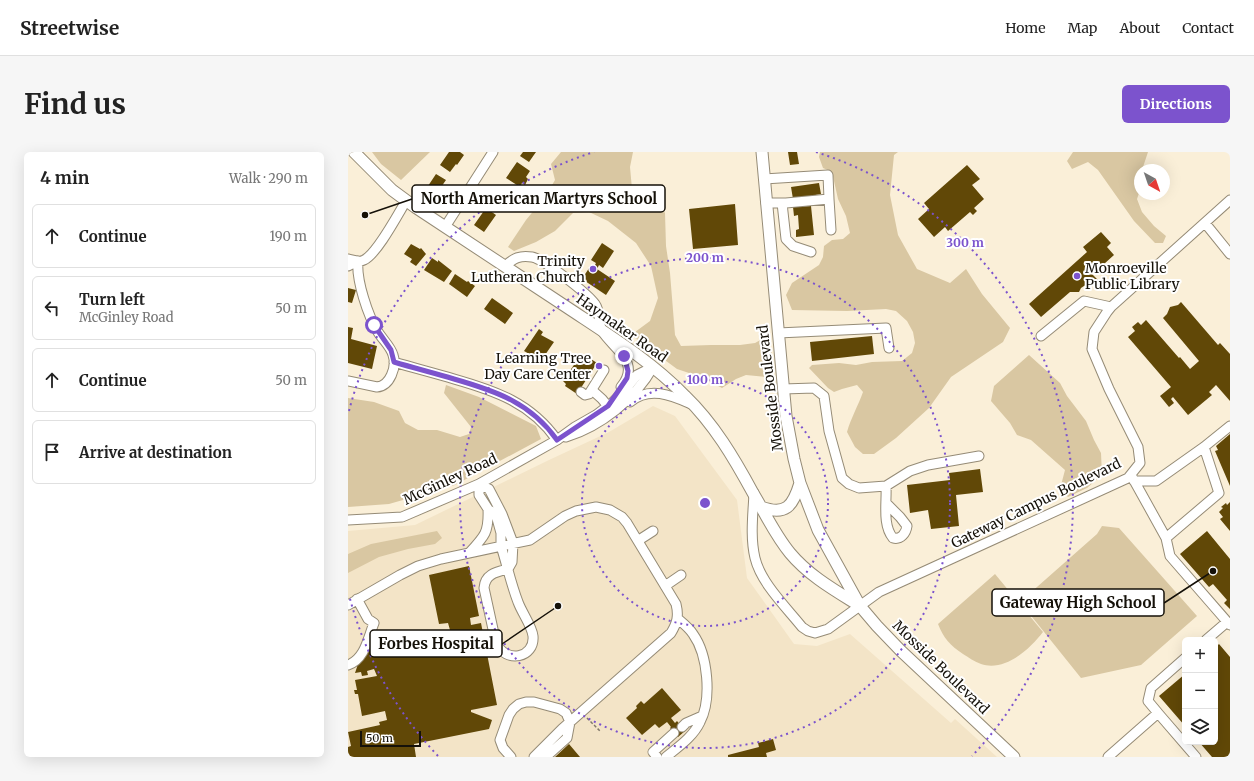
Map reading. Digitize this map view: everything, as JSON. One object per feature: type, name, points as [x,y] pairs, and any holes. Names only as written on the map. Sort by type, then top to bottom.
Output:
[{"type":"main road","name":"Haymaker Road","points":[[353,152],[392,190],[406,201],[601,330],[653,367],[694,405],[718,434],[754,493],[776,533],[791,554],[813,575],[860,606]]},
{"type":"main road","name":"Mosside Boulevard","points":[[762,152],[786,416],[800,483],[818,530],[860,606],[876,626],[1014,757]]},
{"type":"main road","points":[[761,507],[774,511],[786,508],[796,497],[800,483]]},
{"type":"street","points":[[348,154],[353,152]]},
{"type":"street","points":[[445,227],[493,152]]},
{"type":"street","points":[[764,179],[828,176],[831,230]]},
{"type":"street","points":[[766,203],[829,199]]},
{"type":"street","name":"Gateway Campus Boulevard","points":[[754,493],[752,539],[755,558],[760,572],[802,627],[815,633],[828,630],[879,592],[1128,478],[1132,478],[1140,463],[1138,447],[1109,389],[1092,349],[1094,332],[1111,307],[1230,200]]},
{"type":"street","points":[[348,266],[364,260],[373,252],[406,201]]},
{"type":"street","points":[[782,203],[786,239],[793,246],[811,252]]},
{"type":"street","points":[[1205,223],[1230,254]]},
{"type":"street","points":[[505,266],[513,258],[522,256],[534,257],[549,266],[588,296],[596,306],[600,316],[601,330],[624,356],[628,371],[627,378],[610,409]]},
{"type":"street","points":[[348,259],[358,261]]},
{"type":"street","points":[[348,381],[380,387],[389,380],[394,368],[391,350],[379,333],[368,313],[356,272],[358,261]]},
{"type":"street","points":[[1041,336],[1084,301],[1111,307]]},
{"type":"street","points":[[778,333],[886,328],[889,348]]},
{"type":"street","points":[[394,362],[482,387],[504,396],[524,406],[538,417],[549,428],[557,440]]},
{"type":"street","name":"McGinley Road","points":[[348,520],[402,517],[479,484],[610,409],[637,375],[653,367]]},
{"type":"street","points":[[581,392],[587,395],[592,390],[604,370]]},
{"type":"street","points":[[783,389],[814,388],[824,396],[829,431],[842,478],[849,484],[859,488],[886,486],[910,471],[928,465],[979,456]]},
{"type":"street","points":[[592,390],[610,409]]},
{"type":"street","points":[[610,409],[624,406],[633,399],[648,394],[666,394],[694,405]]},
{"type":"street","points":[[1132,478],[1156,481],[1204,447],[1230,426]]},
{"type":"street","points":[[1166,538],[1219,493],[1204,447]]},
{"type":"street","points":[[1132,478],[1166,538],[1170,556],[1229,623],[1210,637]]},
{"type":"street","points":[[479,484],[479,495],[488,509],[496,515],[501,533],[501,546],[508,569],[521,611],[533,634],[531,646],[522,655],[516,657],[503,654],[498,649],[484,588],[486,580],[491,574],[508,569],[512,562],[514,543],[502,514],[489,489],[479,484]]},
{"type":"street","points":[[886,486],[887,504]]},
{"type":"street","points":[[348,605],[418,566],[440,559],[530,540],[565,516],[576,511],[596,507],[610,510],[622,517],[639,540],[676,604],[678,619],[671,633],[570,722]]},
{"type":"street","points":[[469,553],[482,540],[486,532],[489,522],[488,509]]},
{"type":"street","points":[[639,540],[653,531]]},
{"type":"street","points":[[665,586],[681,576]]},
{"type":"street","points":[[348,665],[358,659],[362,654],[374,623],[368,619],[357,600]]},
{"type":"street","points":[[666,757],[694,731],[702,716],[706,703],[706,678],[700,648],[694,635],[687,626],[678,619]]},
{"type":"street","points":[[1182,661],[1151,688],[1148,701],[1196,757]]},
{"type":"street","points":[[511,757],[500,740],[509,715],[513,709],[519,704],[526,702],[534,702],[560,709],[566,713],[570,722],[568,738],[549,754],[535,756]]},
{"type":"street","points":[[1108,757],[1158,713]]},
{"type":"street","points":[[682,727],[686,723],[702,716]]},
{"type":"street","points":[[657,757],[653,752],[674,733]]},
{"type":"path","points":[[581,712],[600,731]]},
{"type":"shaded area","points":[[372,152],[430,152],[401,180],[381,164]]},
{"type":"shaded area","points":[[561,152],[633,152],[630,167],[632,189],[643,201],[659,203],[665,213],[666,246],[670,273],[675,335],[681,346],[740,345],[755,343],[766,337],[772,353],[771,372],[766,377],[746,375],[736,379],[722,388],[701,377],[677,369],[631,335],[650,321],[658,298],[651,266],[636,243],[608,221],[589,212],[573,213],[555,231],[536,242],[514,251],[508,247],[526,220],[545,197],[555,180],[551,164]]},
{"type":"shaded area","points":[[820,152],[898,152],[894,155],[890,195],[898,235],[917,269],[950,283],[966,269],[982,294],[1010,328],[1003,342],[951,377],[929,408],[896,438],[874,454],[863,454],[855,447],[847,432],[863,392],[857,385],[834,392],[828,388],[809,368],[812,365],[839,363],[856,365],[872,362],[902,361],[912,353],[915,343],[913,332],[907,321],[896,311],[886,309],[847,311],[792,310],[786,295],[792,283],[819,265],[823,257],[824,246],[832,240],[843,239],[850,233],[846,216],[838,199],[832,172],[823,168],[819,157]]},
{"type":"shaded area","points":[[1073,152],[1148,152],[1144,164],[1134,164],[1134,200],[1137,200],[1142,212],[1154,226],[1166,236],[1163,243],[1155,243],[1134,221],[1098,170],[1088,162],[1072,169],[1067,161]]},
{"type":"shaded area","points":[[1029,355],[1060,383],[1067,396],[1086,421],[1101,453],[1102,475],[1087,488],[1068,497],[1060,489],[1065,470],[1031,440],[1017,435],[1010,423],[991,401],[994,386]]},
{"type":"shaded area","points":[[446,385],[479,397],[536,426],[541,439],[455,485],[389,504],[348,507],[348,398],[374,402],[399,411],[405,423],[418,430],[437,430],[460,437],[469,434],[471,427],[444,393]]},
{"type":"shaded area","points":[[653,406],[675,416],[737,500],[747,578],[794,644],[817,646],[850,634],[951,723],[955,719],[997,757],[348,757],[348,531],[415,525],[609,432]]},
{"type":"shaded area","points":[[1102,526],[1119,528],[1197,616],[1141,665],[1081,678],[1020,602],[1097,534]]},
{"type":"shaded area","points":[[437,531],[442,538],[435,544],[408,549],[379,557],[348,573],[348,554],[371,544]]},
{"type":"shaded area","points":[[995,574],[1043,632],[1024,652],[1008,662],[990,666],[976,662],[954,648],[945,638],[938,624]]},
{"type":"building","points":[[449,152],[460,152],[464,155],[450,172],[440,165]]},
{"type":"building","points":[[523,152],[536,152],[529,162],[520,156]]},
{"type":"building","points":[[788,152],[797,152],[799,164],[790,165]]},
{"type":"building","points":[[517,162],[530,171],[526,177],[528,179],[525,185],[522,183],[520,187],[506,178]]},
{"type":"building","points":[[967,165],[980,179],[972,185],[984,199],[974,208],[977,211],[973,215],[970,212],[948,231],[945,227],[934,237],[918,219],[929,209],[924,203]]},
{"type":"building","points":[[436,174],[446,180],[437,193],[428,186]]},
{"type":"building","points":[[819,183],[821,194],[793,199],[791,187]]},
{"type":"building","points":[[504,185],[518,194],[513,202],[510,200],[504,209],[491,200],[497,191],[499,193]]},
{"type":"building","points":[[735,204],[738,245],[693,249],[689,209]]},
{"type":"building","points":[[811,206],[814,235],[796,237],[796,230],[799,229],[798,215],[794,216],[793,207]]},
{"type":"building","points":[[486,208],[496,215],[484,232],[474,225]]},
{"type":"building","name":"Monroeville Public Library","points":[[1101,232],[1111,243],[1107,247],[1114,255],[1091,273],[1098,280],[1087,284],[1081,288],[1079,292],[1070,292],[1041,317],[1029,304],[1087,252],[1083,247]]},
{"type":"building","name":"Trinity Lutheran Church","points":[[602,243],[614,251],[603,268],[599,265],[597,269],[615,281],[606,295],[582,279],[591,265],[594,267],[596,263],[591,260]]},
{"type":"building","points":[[411,244],[420,249],[421,248],[426,254],[416,266],[410,262],[412,259],[404,254]]},
{"type":"building","points":[[432,258],[438,262],[438,260],[452,271],[444,282],[424,270]]},
{"type":"building","points":[[455,274],[475,286],[467,297],[449,284]]},
{"type":"building","points":[[348,288],[356,290],[352,303],[348,302]]},
{"type":"building","points":[[492,298],[513,313],[505,324],[484,309]]},
{"type":"building","points":[[1181,302],[1218,345],[1220,343],[1230,354],[1230,401],[1216,385],[1209,392],[1212,395],[1188,415],[1173,397],[1171,399],[1174,403],[1169,407],[1160,396],[1171,387],[1128,337],[1135,331],[1132,327],[1138,322],[1141,325],[1146,320],[1190,369],[1199,361],[1163,318],[1167,314],[1170,307],[1178,305]]},
{"type":"building","points":[[348,327],[353,328],[351,339],[377,346],[372,369],[348,363]]},
{"type":"building","points":[[539,329],[543,332],[541,335],[554,342],[545,355],[543,353],[538,359],[524,351]]},
{"type":"building","points":[[872,336],[874,354],[812,361],[810,342]]},
{"type":"building","points":[[585,355],[597,363],[577,394],[565,386],[566,384],[563,381],[580,356],[583,358]]},
{"type":"building","points":[[1230,434],[1230,486],[1215,451],[1218,450],[1216,446]]},
{"type":"building","points":[[980,469],[983,492],[956,495],[959,526],[931,529],[928,510],[910,513],[907,485],[950,480],[949,473]]},
{"type":"building","points":[[1230,502],[1230,531],[1220,519],[1223,517],[1219,512],[1223,508],[1221,507]]},
{"type":"building","points":[[1207,531],[1230,559],[1230,609],[1224,603],[1227,600],[1213,584],[1209,587],[1180,554]]},
{"type":"building","points":[[469,566],[479,616],[470,618],[471,625],[481,623],[497,705],[471,710],[471,712],[492,720],[489,729],[414,744],[416,757],[348,757],[348,747],[351,746],[348,732],[380,725],[379,722],[387,720],[385,711],[362,716],[358,694],[355,694],[354,690],[357,690],[355,680],[377,676],[374,669],[367,671],[368,675],[362,676],[361,672],[355,673],[364,646],[372,644],[373,646],[450,630],[448,623],[439,624],[429,575]]},
{"type":"building","points":[[1219,644],[1230,657],[1230,755],[1228,757],[1212,757],[1202,745],[1218,745]]},
{"type":"building","points":[[1182,677],[1182,723],[1159,696]]},
{"type":"building","points":[[662,688],[681,710],[671,718],[675,723],[677,721],[685,731],[678,737],[667,722],[659,728],[655,724],[642,735],[626,718],[637,708],[636,706],[641,701],[644,704]]},
{"type":"building","points":[[773,739],[776,750],[766,753],[767,757],[728,757],[728,755],[759,747],[758,743]]},
{"type":"building","points":[[569,744],[580,757],[555,757]]},
{"type":"place","name":"North American Martyrs School","points":[[365,215]]},
{"type":"place","name":"Trinity Lutheran Church","points":[[593,269]]},
{"type":"place","name":"Monroeville Public Library","points":[[1077,276]]},
{"type":"place","name":"Learning Tree Day Care Center","points":[[599,366]]},
{"type":"place","name":"Gateway High School","points":[[1213,571]]},
{"type":"place","name":"Forbes Hospital","points":[[558,606]]},
{"type":"route","points":[[374,325],[391,350],[394,356],[394,362],[482,387],[504,396],[524,406],[538,417],[549,428],[557,440],[608,406],[627,378],[628,371],[624,356]]}]
